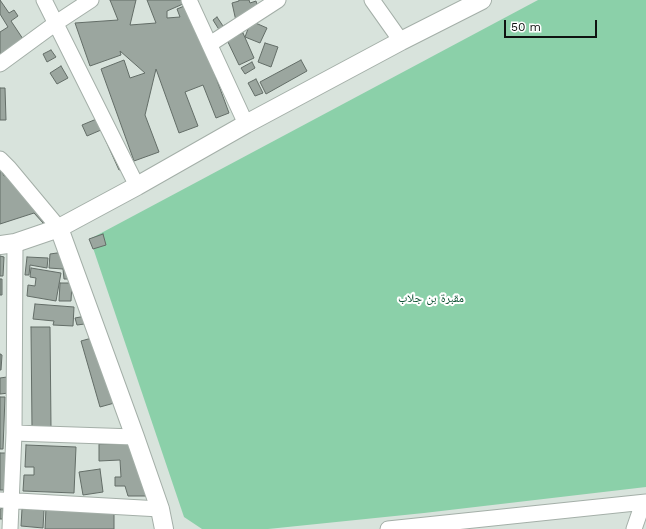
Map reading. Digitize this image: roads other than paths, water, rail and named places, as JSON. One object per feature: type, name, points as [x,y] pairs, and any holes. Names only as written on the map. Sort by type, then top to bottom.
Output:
[{"type":"street","points":[[44,0],[137,186]]},
{"type":"street","points":[[0,64],[56,23],[91,0]]},
{"type":"street","points":[[189,0],[246,124]]},
{"type":"street","points":[[210,44],[278,0]]},
{"type":"street","points":[[372,0],[401,41]]},
{"type":"street","points":[[10,529],[6,500],[14,433],[7,244],[59,228],[137,186],[246,124],[401,41],[482,0]]},
{"type":"street","points":[[0,159],[59,228],[135,437],[160,509],[164,529]]},
{"type":"street","points":[[14,433],[135,437]]},
{"type":"street","points":[[6,500],[160,509]]},
{"type":"street","points":[[388,529],[645,502],[634,529]]},
{"type":"park label","name":"مقبرة بن جلاب","points":[[431,298]]}]
